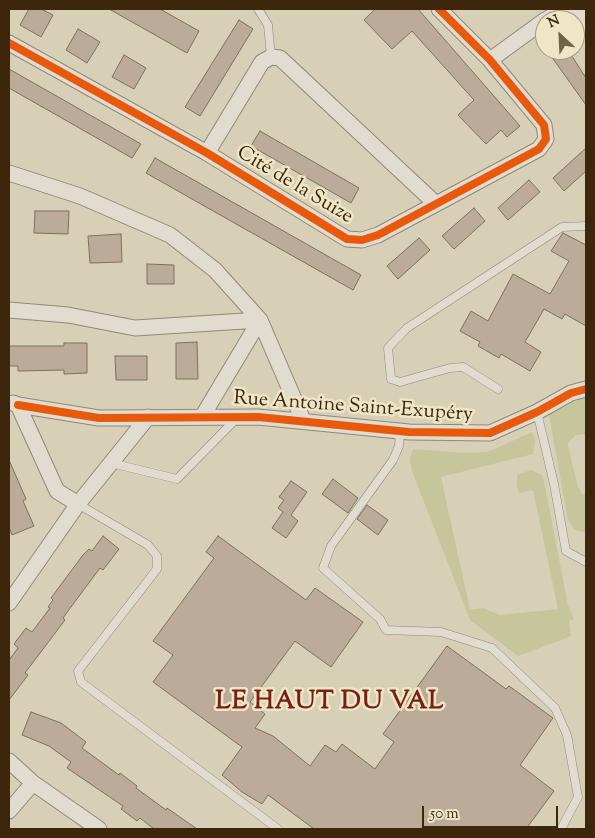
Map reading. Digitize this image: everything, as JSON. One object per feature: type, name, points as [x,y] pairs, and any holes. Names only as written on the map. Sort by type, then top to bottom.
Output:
[{"type":"street","name":"Cité de la Suize","points":[[9,43],[207,153],[347,239],[362,240],[378,235],[539,149],[546,139],[544,125],[490,60],[439,9]]},
{"type":"street","points":[[490,60],[535,27]]},
{"type":"street","name":"Cité de la Suize","points":[[207,153],[262,62],[271,57]]},
{"type":"street","points":[[271,57],[280,58],[436,204]]},
{"type":"street","points":[[9,174],[80,196],[170,235],[215,270],[260,320],[303,420]]},
{"type":"street","points":[[9,310],[68,315],[136,328],[260,320]]},
{"type":"street","points":[[202,417],[260,320]]},
{"type":"street","name":"Rue Antoine Saint-Exupéry","points":[[14,403],[99,418],[238,417],[303,420],[400,431],[490,433],[571,394],[586,389]]},
{"type":"street","points":[[14,403],[57,491],[78,504]]},
{"type":"street","points":[[9,603],[78,504],[148,417]]},
{"type":"street","points":[[9,761],[32,783],[100,829]]},
{"type":"street","points":[[9,811],[32,783]]},
{"type":"lane","points":[[258,9],[268,25],[271,57]]},
{"type":"lane","points":[[498,389],[463,367],[450,368],[400,382],[391,379],[388,348],[407,328],[562,227],[586,226]]},
{"type":"lane","points":[[537,412],[554,484],[566,551],[586,562]]},
{"type":"lane","points":[[111,462],[177,479],[238,417]]},
{"type":"lane","points":[[400,431],[399,446],[393,460],[331,546],[324,568],[380,619],[386,630],[441,632],[492,648],[556,708],[567,735],[578,797],[561,829]]},
{"type":"lane","points":[[78,504],[148,545],[157,556],[157,569],[78,671],[81,682],[278,829]]},
{"type":"green space","points":[[586,396],[586,434],[576,435],[568,443],[568,446],[578,487],[582,494],[586,495],[586,532],[574,530],[568,520],[549,415]]},
{"type":"green space","points":[[532,432],[535,440],[533,454],[441,477],[470,610],[483,608],[500,615],[558,609],[533,490],[519,493],[517,486],[517,475],[521,473],[532,470],[543,476],[568,605],[574,619],[569,621],[571,636],[518,656],[470,620],[412,471],[410,459],[413,449],[465,453],[488,452]]},
{"type":"building","points":[[29,9],[41,9],[53,15],[41,37],[20,25]]},
{"type":"building","points":[[109,9],[160,9],[199,31],[187,53]]},
{"type":"building","points":[[375,9],[418,9],[520,126],[507,137],[501,130],[486,144],[458,115],[474,100],[412,31],[392,49],[364,20]]},
{"type":"building","points":[[239,20],[253,29],[200,116],[185,107]]},
{"type":"building","points":[[78,29],[100,42],[87,63],[66,50]]},
{"type":"building","points":[[124,55],[146,68],[134,89],[112,77]]},
{"type":"building","points":[[554,60],[574,60],[586,78],[586,105]]},
{"type":"building","points":[[9,69],[141,144],[132,158],[9,88]]},
{"type":"building","points":[[260,131],[359,188],[351,203],[251,146]]},
{"type":"building","points":[[586,148],[586,171],[564,191],[553,178]]},
{"type":"building","points":[[155,158],[361,275],[353,290],[146,173]]},
{"type":"building","points":[[529,180],[540,192],[508,220],[498,208]]},
{"type":"building","points":[[474,208],[485,221],[454,249],[442,236]]},
{"type":"building","points":[[35,211],[69,211],[68,234],[34,233]]},
{"type":"building","points":[[563,233],[586,245],[586,326],[565,314],[562,319],[544,309],[525,342],[541,352],[530,371],[501,354],[499,358],[478,346],[480,342],[460,331],[471,311],[488,321],[513,274],[550,294],[569,261],[551,251]]},
{"type":"building","points":[[121,234],[122,262],[90,263],[88,236]]},
{"type":"building","points":[[419,238],[430,250],[398,279],[387,266]]},
{"type":"building","points":[[147,264],[174,265],[174,284],[147,284]]},
{"type":"building","points":[[197,342],[198,379],[176,379],[176,343]]},
{"type":"building","points":[[64,343],[87,343],[87,373],[64,374],[64,370],[18,371],[18,366],[9,366],[9,346],[64,346]]},
{"type":"building","points":[[115,356],[147,356],[147,380],[116,380]]},
{"type":"building","points":[[9,460],[26,499],[23,501],[34,526],[12,535],[9,527]]},
{"type":"building","points":[[333,479],[358,498],[348,513],[322,494]]},
{"type":"building","points":[[291,481],[307,492],[291,515],[298,521],[286,538],[272,528],[283,512],[278,508],[284,500],[279,497]]},
{"type":"building","points":[[367,505],[388,520],[378,535],[357,519]]},
{"type":"building","points":[[103,536],[119,549],[103,570],[100,568],[68,611],[63,618],[65,620],[25,673],[28,675],[9,700],[9,660],[18,648],[14,644],[26,628],[32,632],[50,608],[48,607],[53,600],[51,598],[83,555],[89,549],[92,551]]},
{"type":"building","points":[[218,536],[306,600],[315,588],[363,622],[331,667],[295,641],[250,702],[265,714],[255,728],[273,736],[310,766],[325,745],[336,752],[342,744],[375,769],[394,742],[383,734],[447,646],[506,689],[509,686],[553,718],[520,765],[554,791],[526,829],[314,829],[268,795],[262,804],[242,792],[222,775],[242,747],[153,682],[173,655],[153,641],[214,558],[206,552]]},
{"type":"building","points":[[31,712],[61,723],[86,742],[82,748],[119,775],[120,773],[137,786],[136,788],[166,810],[167,808],[197,829],[154,829],[140,818],[137,821],[121,809],[123,806],[67,768],[71,762],[49,746],[22,735]]},
{"type":"cycle path","points":[[9,43],[207,153],[347,239],[362,240],[378,235],[539,149],[546,139],[544,125],[490,60],[439,9]]},
{"type":"cycle path","points":[[18,405],[99,418],[258,417],[409,432],[490,433],[537,412],[571,393],[586,389]]},
{"type":"district","name":"LE HAUT DU VAL","points":[[330,704]]}]
